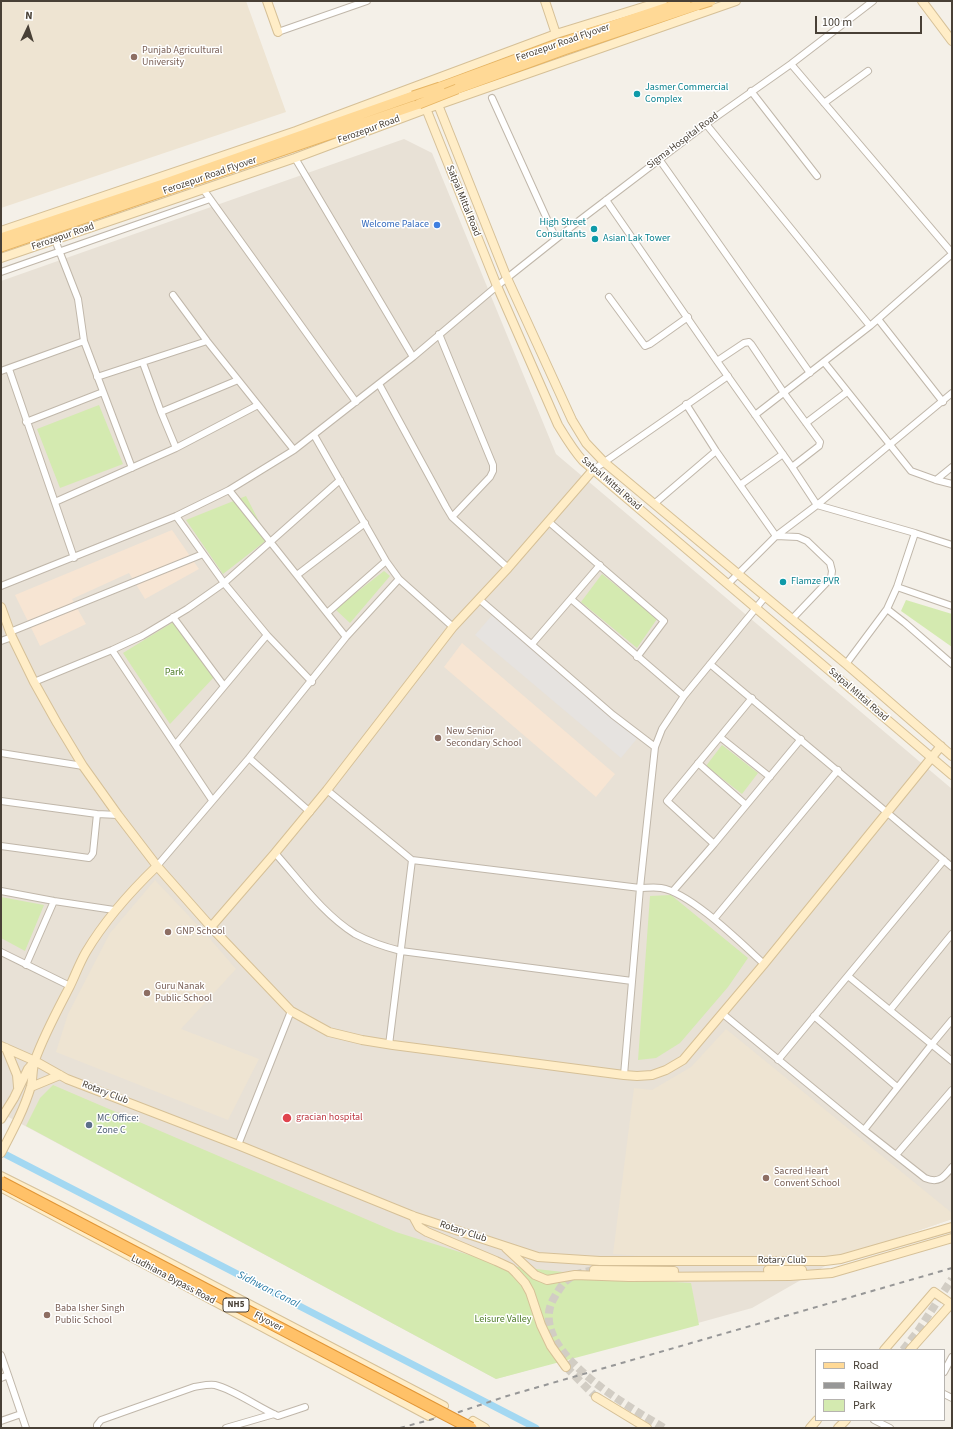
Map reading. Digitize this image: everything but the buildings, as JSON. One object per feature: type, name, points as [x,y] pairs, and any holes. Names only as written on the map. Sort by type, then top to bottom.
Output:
[{"type":"highway","name":"Flyover","points":[[1,1182],[471,1428]]},
{"type":"main road","name":"Ferozepur Road Flyover","points":[[440,87],[560,42],[686,1]]},
{"type":"main road","name":"Ferozepur Road Flyover","points":[[457,89],[564,50],[702,3]]},
{"type":"main road","name":"Ferozepur Road","points":[[702,3],[710,5]]},
{"type":"main road","name":"Ferozepur Road","points":[[419,103],[440,87]]},
{"type":"main road","name":"Ferozepur Road","points":[[419,103],[457,89]]},
{"type":"main road","name":"Ferozepur Road Flyover","points":[[1,238],[163,184],[419,103]]},
{"type":"main road","name":"Ferozepur Road Flyover","points":[[1,247],[419,103]]},
{"type":"street","points":[[268,1],[278,32],[367,1]]},
{"type":"street","points":[[545,1],[556,34]]},
{"type":"street","points":[[1,231],[296,131],[556,34],[663,1]]},
{"type":"street","name":"Ferozepur Road","points":[[1,258],[295,158],[419,103],[439,106],[710,5],[736,1]]},
{"type":"street","name":"Sigma Hospital Road","points":[[1,586],[176,516],[229,490],[294,450],[413,357],[497,286],[606,200],[706,124],[791,64],[873,1]]},
{"type":"street","points":[[922,1],[952,41]]},
{"type":"street","points":[[755,415],[870,326],[952,254],[791,64]]},
{"type":"street","points":[[824,103],[868,71]]},
{"type":"street","name":"Satpal Mittal Road","points":[[429,82],[507,278],[572,420],[586,443],[604,462],[846,664],[952,756]]},
{"type":"street","name":"Satpal Mittal Road","points":[[416,86],[419,103],[497,286],[558,425],[576,453],[593,470],[952,775]]},
{"type":"street","points":[[752,91],[817,176]]},
{"type":"street","points":[[492,98],[556,239]]},
{"type":"street","points":[[706,124],[870,326]]},
{"type":"street","points":[[295,158],[413,357]]},
{"type":"street","points":[[660,159],[810,373]]},
{"type":"street","points":[[203,189],[356,402]]},
{"type":"street","points":[[1,272],[210,199]]},
{"type":"street","points":[[606,200],[817,505],[915,532],[952,545]]},
{"type":"street","points":[[55,240],[78,299],[84,342],[132,468]]},
{"type":"street","points":[[173,295],[294,450]]},
{"type":"street","points":[[609,297],[645,346],[688,317]]},
{"type":"street","points":[[878,319],[943,402]]},
{"type":"street","points":[[439,334],[492,465],[493,471],[490,477],[452,517]]},
{"type":"street","points":[[97,378],[207,340]]},
{"type":"street","points":[[1,371],[84,342]]},
{"type":"street","points":[[717,361],[744,343],[749,342],[819,440],[820,444],[792,467]]},
{"type":"street","points":[[824,362],[846,392],[911,471],[952,484]]},
{"type":"street","points":[[143,363],[176,448]]},
{"type":"street","points":[[9,369],[74,558]]},
{"type":"street","points":[[211,927],[310,812],[453,627],[508,568],[593,470],[728,376]]},
{"type":"street","points":[[161,412],[238,380]]},
{"type":"street","points":[[379,384],[452,517],[508,568]]},
{"type":"street","points":[[26,422],[103,392]]},
{"type":"street","points":[[806,423],[846,392]]},
{"type":"street","points":[[728,584],[776,536],[817,505],[952,394]]},
{"type":"street","points":[[686,404],[716,451],[776,536]]},
{"type":"street","points":[[55,502],[176,448],[258,405]]},
{"type":"street","points":[[314,435],[386,561],[399,579],[453,627]]},
{"type":"street","points":[[654,504],[716,451]]},
{"type":"street","points":[[740,485],[783,454]]},
{"type":"street","points":[[936,480],[952,467]]},
{"type":"street","points":[[34,682],[112,650],[142,636],[174,617],[224,583],[340,480]]},
{"type":"street","points":[[229,490],[346,637]]},
{"type":"street","points":[[176,516],[224,583],[267,635],[312,682]]},
{"type":"street","points":[[549,522],[664,620],[637,657]]},
{"type":"street","points":[[297,575],[365,523]]},
{"type":"street","points":[[846,664],[887,609],[897,587],[915,532]]},
{"type":"street","points":[[776,536],[798,537],[807,541],[830,563],[832,571],[831,578],[792,619]]},
{"type":"street","points":[[1,642],[11,635],[203,554]]},
{"type":"street","points":[[327,613],[386,561]]},
{"type":"street","points":[[532,644],[600,565]]},
{"type":"street","points":[[1,1153],[11,1134],[31,1087],[35,1061],[54,1016],[85,954],[98,933],[114,910],[157,866],[249,758],[312,682],[346,637],[399,579]]},
{"type":"street","points":[[897,587],[952,606]]},
{"type":"street","points":[[624,1076],[640,888],[655,747],[662,729],[684,696],[765,597]]},
{"type":"street","points":[[479,599],[613,715],[655,747]]},
{"type":"street","points":[[571,599],[684,696]]},
{"type":"street","points":[[1,606],[11,635],[34,682],[57,723],[83,766],[157,866],[211,927],[291,1011],[329,1032],[389,1045],[624,1076],[652,1075],[666,1070],[682,1060],[723,1014],[941,746]]},
{"type":"street","points":[[887,609],[905,622],[952,664]]},
{"type":"street","points":[[174,617],[224,686]]},
{"type":"street","points":[[176,744],[267,635]]},
{"type":"street","points":[[112,650],[212,800]]},
{"type":"street","points":[[710,664],[952,867]]},
{"type":"street","points":[[714,844],[667,801],[752,698]]},
{"type":"street","points":[[720,737],[770,777]]},
{"type":"street","points":[[673,891],[801,739]]},
{"type":"street","points":[[1,753],[83,766]]},
{"type":"street","points":[[249,758],[310,812]]},
{"type":"street","points":[[698,763],[746,805]]},
{"type":"street","points":[[714,919],[838,770]]},
{"type":"street","points":[[327,790],[412,860],[640,888],[660,887],[673,891],[683,896],[714,919],[764,964]]},
{"type":"street","points":[[1,801],[97,814],[118,815]]},
{"type":"street","points":[[1,846],[89,858],[93,853],[97,814]]},
{"type":"street","points":[[275,853],[335,919],[354,933],[384,947],[401,951],[632,981]]},
{"type":"street","points":[[389,1045],[412,860]]},
{"type":"street","points":[[778,1060],[944,860]]},
{"type":"street","points":[[1,891],[114,910]]},
{"type":"street","points":[[26,965],[54,901]]},
{"type":"street","points":[[890,1010],[952,934]]},
{"type":"street","points":[[1,952],[70,986]]},
{"type":"street","points":[[848,976],[952,1061]]},
{"type":"street","points":[[238,1145],[291,1011]]},
{"type":"street","points":[[723,1014],[925,1178],[935,1181],[940,1179],[944,1177],[952,1167]]},
{"type":"street","points":[[814,1016],[897,1087]]},
{"type":"street","points":[[864,1130],[952,1020]]},
{"type":"street","points":[[3,1047],[16,1071],[18,1088]]},
{"type":"street","name":"Rotary Club","points":[[3,1047],[35,1061],[67,1079],[238,1145],[413,1216],[538,1257],[600,1261],[825,1261],[841,1259],[952,1228]]},
{"type":"street","points":[[1,1119],[28,1069],[35,1061]]},
{"type":"street","points":[[31,1087],[60,1075]]},
{"type":"street","points":[[896,1155],[952,1090]]},
{"type":"street","name":"Ludhiana Bypass Road","points":[[1,1176],[444,1406],[430,1416],[1,1188]]},
{"type":"street","points":[[413,1216],[419,1227],[427,1232],[511,1268],[525,1283],[530,1292],[541,1325],[551,1346],[566,1367]]},
{"type":"street","points":[[504,1246],[535,1275],[547,1280],[575,1275],[629,1277],[790,1276],[832,1273],[952,1238]]},
{"type":"street","points":[[594,1270],[826,1270],[834,1268],[841,1259]]},
{"type":"street","points":[[885,1349],[934,1292],[951,1304],[911,1349]]},
{"type":"street","points":[[1,1355],[26,1428]]},
{"type":"street","points":[[945,1370],[952,1357]]},
{"type":"street","points":[[1,1378],[8,1376]]},
{"type":"street","points":[[97,1428],[97,1425],[101,1420],[194,1387],[204,1385],[214,1385],[224,1388],[278,1416],[305,1407]]},
{"type":"street","points":[[596,1398],[646,1428]]},
{"type":"street","points":[[1,1421],[21,1414]]},
{"type":"street","points":[[226,1428],[274,1414]]},
{"type":"street","points":[[467,1428],[473,1421],[486,1428]]},
{"type":"street","points":[[876,1421],[890,1428]]},
{"type":"shaded area","name":"Punjab Agricultural University","points":[[1,1],[246,1],[286,112],[1,208]]},
{"type":"shaded area","points":[[404,139],[432,153],[556,454],[952,789],[952,1219],[841,1257],[752,1308],[496,1379],[1,1113],[1,281]]},
{"type":"shaded area","points":[[172,530],[199,569],[145,599],[129,573],[72,599],[86,624],[40,646],[15,595]]},
{"type":"shaded area","points":[[494,613],[640,735],[621,758],[475,635]]},
{"type":"shaded area","points":[[462,643],[615,774],[596,797],[444,667]]},
{"type":"shaded area","name":"Guru Nanak Public School","points":[[155,880],[205,933],[236,969],[181,1029],[259,1059],[228,1120],[56,1052],[68,1014],[110,933]]},
{"type":"shaded area","name":"Sacred Heart Convent School","points":[[726,1029],[952,1213],[952,1219],[841,1257],[696,1260],[613,1254],[634,1088],[652,1090],[691,1067]]},
{"type":"green space","points":[[99,405],[123,464],[60,488],[37,429]]},
{"type":"green space","points":[[246,496],[268,539],[223,574],[186,520]]},
{"type":"green space","points":[[384,571],[390,576],[350,623],[335,609]]},
{"type":"green space","points":[[602,574],[657,619],[637,648],[581,602]]},
{"type":"green space","points":[[906,600],[952,614],[952,647],[901,611]]},
{"type":"green space","name":"Park","points":[[175,621],[215,676],[170,724],[123,653]]},
{"type":"green space","points":[[722,745],[758,773],[742,794],[706,766]]},
{"type":"green space","points":[[671,895],[748,958],[728,987],[680,1043],[656,1058],[638,1060],[650,896]]},
{"type":"green space","points":[[1,897],[44,905],[25,951],[1,938]]},
{"type":"green space","name":"Leisure Valley","points":[[53,1085],[396,1232],[501,1265],[625,1279],[691,1283],[699,1325],[496,1379],[26,1126],[40,1098]]},
{"type":"waterway","name":"Sidhwan Canal","points":[[1,1152],[536,1428]]},
{"type":"tunnel","points":[[594,1270],[570,1278],[558,1291],[554,1298],[549,1317],[554,1337],[567,1356],[585,1374],[606,1391],[664,1428]]},
{"type":"tunnel","points":[[904,1349],[918,1331],[952,1279]]},
{"type":"tunnel","points":[[566,1367],[596,1397]]},
{"type":"railway","points":[[400,1428],[952,1268]]},
{"type":"place","name":"Punjab Agricultural University","points":[[134,57]]},
{"type":"place","name":"Jasmer Commercial Complex","points":[[637,94]]},
{"type":"place","name":"Welcome Palace","points":[[437,225]]},
{"type":"place","name":"High Street Consultants","points":[[594,229]]},
{"type":"place","name":"Asian Lak Tower","points":[[595,239]]},
{"type":"place","name":"Flamze PVR","points":[[783,582]]},
{"type":"place","name":"New Senior Secondary School","points":[[438,738]]},
{"type":"place","name":"GNP School","points":[[168,932]]},
{"type":"place","name":"Guru Nanak Public School","points":[[147,993]]},
{"type":"place","name":"gracian hospital","points":[[287,1118]]},
{"type":"place","name":"MC Office: Zone C","points":[[89,1125]]},
{"type":"place","name":"Sacred Heart Convent School","points":[[766,1178]]},
{"type":"place","name":"Baba Isher Singh Public School","points":[[47,1315]]}]
